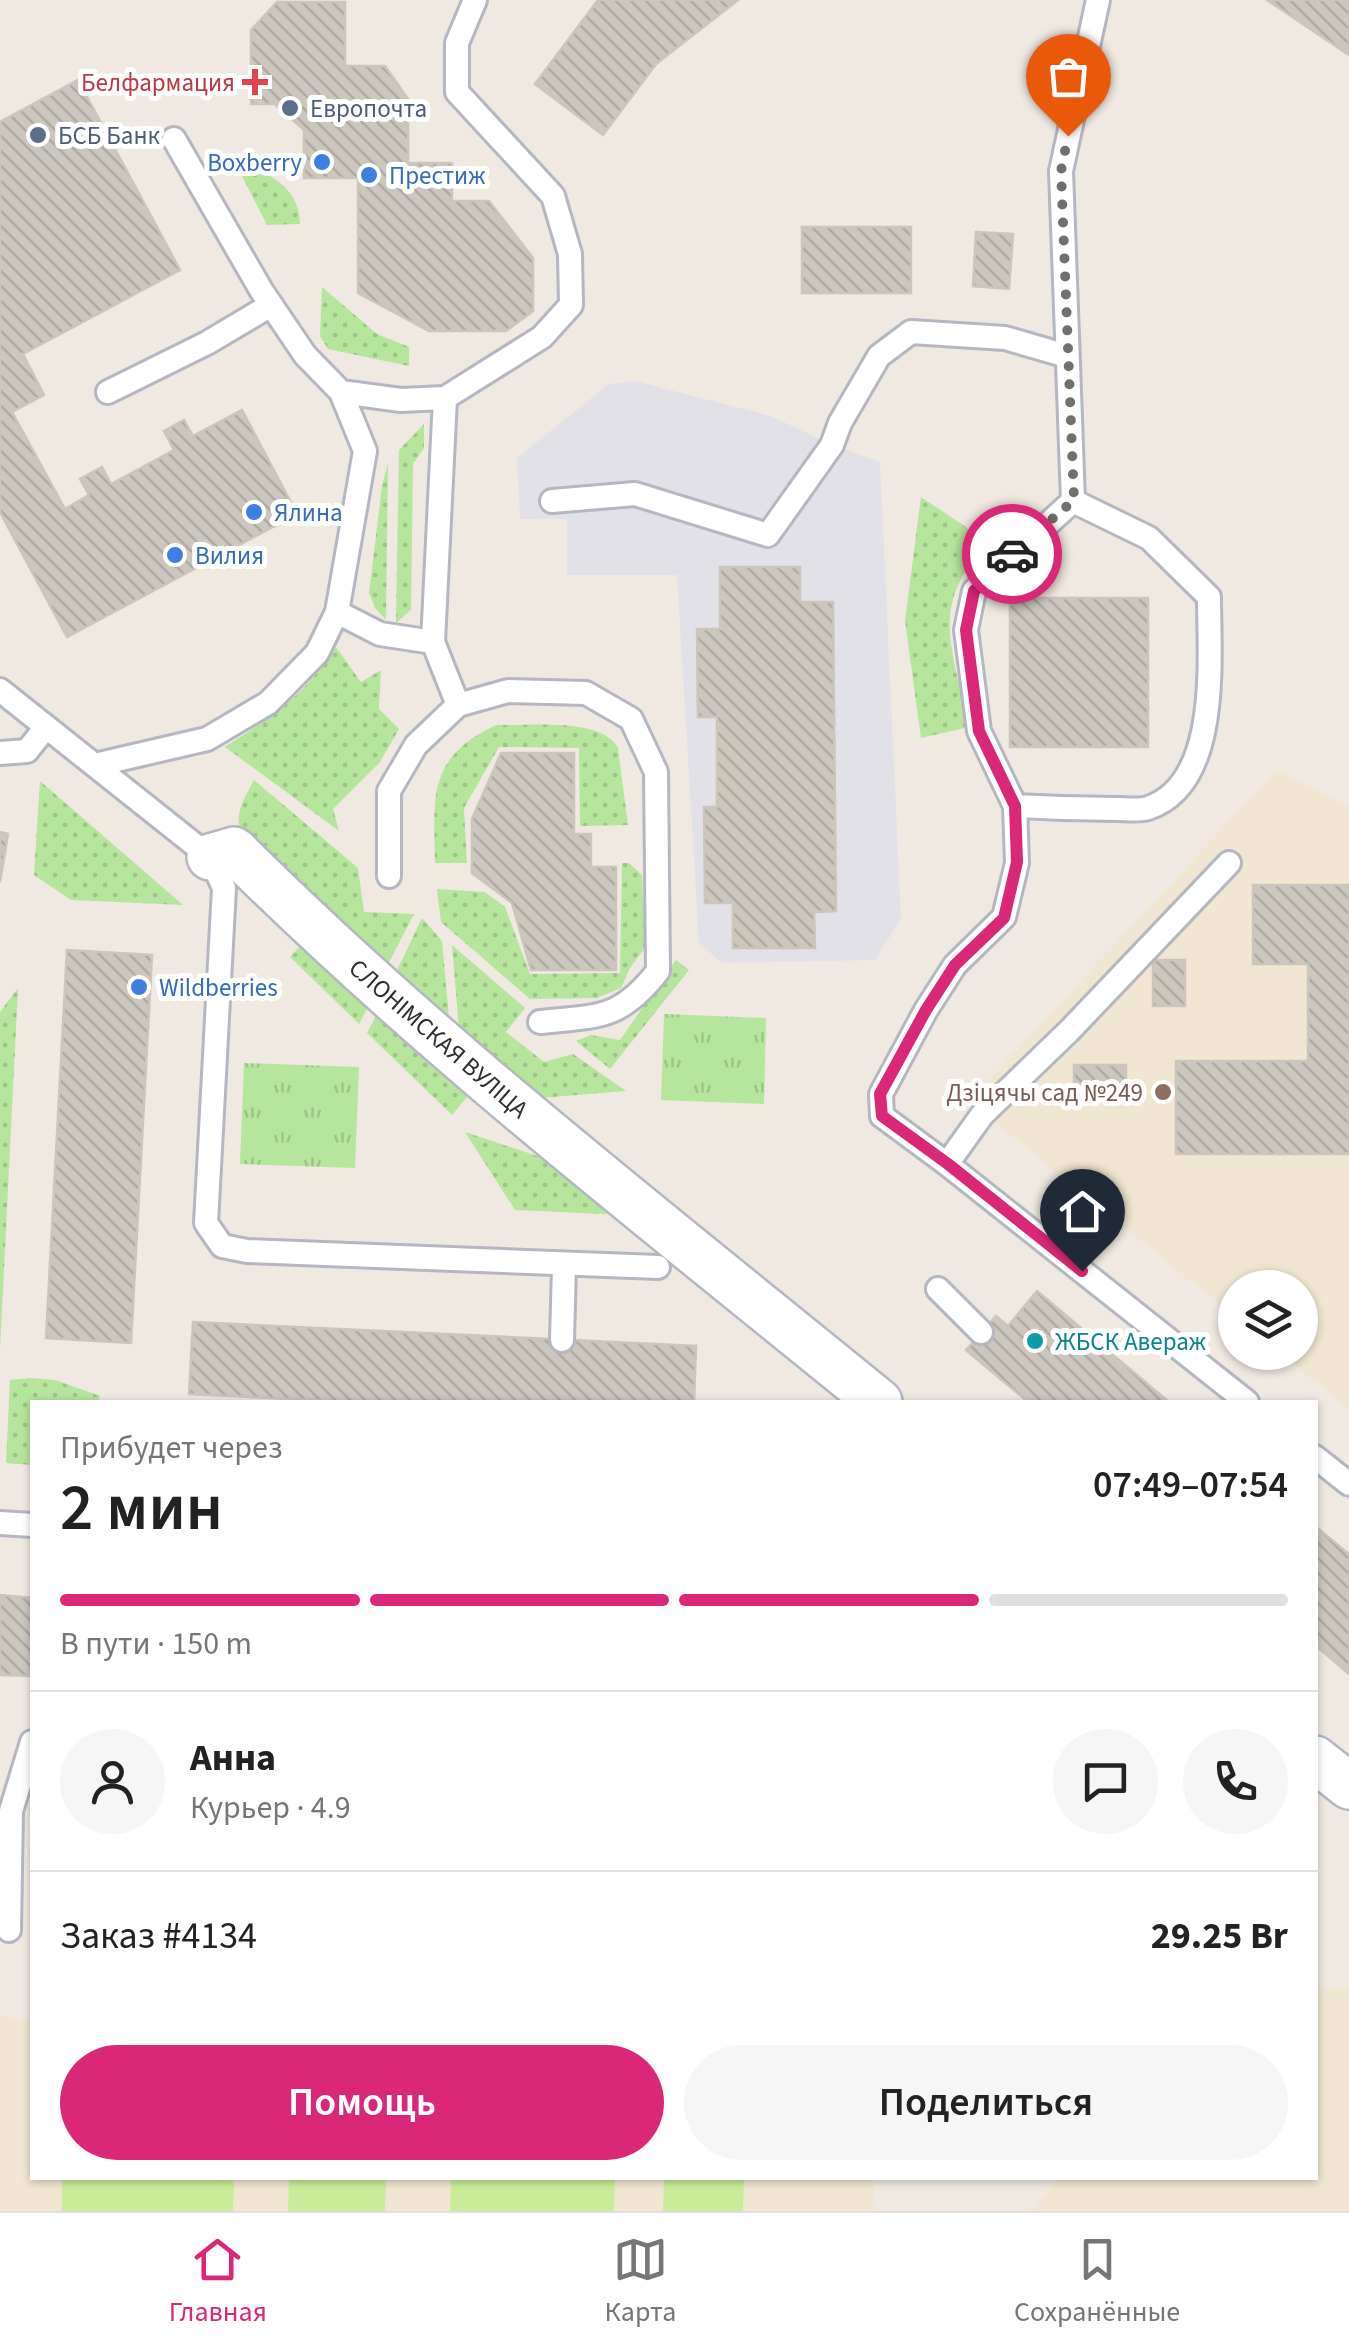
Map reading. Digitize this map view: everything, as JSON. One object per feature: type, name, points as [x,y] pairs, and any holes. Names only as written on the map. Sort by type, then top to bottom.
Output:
[{"type":"street","name":"СЛОНІМСКАЯ ВУЛІЦА","points":[[210,856],[234,850],[312,928],[516,1106],[877,1400]]},
{"type":"street","points":[[1318,1760],[1349,1786]]},
{"type":"lane","points":[[340,392],[401,400],[444,398],[542,337],[571,305],[570,254],[553,196],[457,92],[457,43],[475,0]]},
{"type":"lane","points":[[1074,500],[1061,171],[1098,0]]},
{"type":"lane","points":[[95,765],[207,740],[268,703],[317,653],[336,612],[365,451],[340,392],[306,355],[270,304],[174,139]]},
{"type":"lane","points":[[108,392],[206,343],[270,304]]},
{"type":"lane","points":[[552,501],[636,494],[768,535],[832,445],[840,423],[879,356],[911,332],[1006,338],[1067,356]]},
{"type":"lane","points":[[444,398],[433,642],[458,705]]},
{"type":"lane","points":[[1074,500],[974,591],[966,630],[979,731],[1015,806],[1017,862],[1004,918],[955,965],[880,1094],[882,1116],[948,1164],[1243,1400]]},
{"type":"lane","points":[[1015,806],[1147,808],[1181,788],[1199,751],[1208,696],[1210,597],[1148,538],[1074,500]]},
{"type":"lane","points":[[336,612],[380,634],[433,642]]},
{"type":"lane","name":"СЛОНІМСКАЯ ВУЛІЦА","points":[[0,690],[210,856]]},
{"type":"lane","points":[[389,876],[389,791],[416,746],[458,705],[508,691],[586,693],[631,719],[656,772],[658,971],[642,993],[610,1015],[540,1022]]},
{"type":"lane","points":[[0,753],[27,751],[46,727]]},
{"type":"lane","points":[[210,856],[224,888],[206,1222],[222,1246],[247,1251],[658,1267]]},
{"type":"lane","points":[[948,1164],[982,1115],[1070,1030],[1229,862]]},
{"type":"lane","points":[[562,1340],[564,1266]]},
{"type":"lane","points":[[938,1290],[982,1332]]},
{"type":"lane","points":[[1318,1459],[1349,1484]]},
{"type":"lane","points":[[0,1523],[30,1524]]},
{"type":"lane","points":[[9,1930],[11,1811],[30,1749]]},
{"type":"shaded area","points":[[635,381],[771,416],[832,445],[880,462],[901,919],[875,960],[722,963],[699,943],[677,575],[567,575],[567,519],[520,519],[517,458],[609,384]]},
{"type":"shaded area","name":"Дзіцячы сад №249","points":[[1277,770],[1349,807],[1349,1409],[1300,1370],[1318,1370],[1318,1270],[1218,1270],[1218,1303],[969,1101]]},
{"type":"shaded area","points":[[1349,1987],[1349,2211],[1033,2211],[1056,2180],[1318,2180],[1318,1988]]},
{"type":"shaded area","points":[[0,2017],[30,2019],[30,2180],[874,2180],[873,2211],[0,2211]]},
{"type":"green space","points":[[251,165],[278,181],[291,195],[300,224],[267,225],[238,168]]},
{"type":"green space","points":[[322,287],[377,334],[409,347],[409,366],[328,349],[320,336]]},
{"type":"green space","points":[[424,424],[424,448],[413,464],[411,610],[396,623],[399,450]]},
{"type":"green space","points":[[388,463],[386,620],[369,593]]},
{"type":"green space","points":[[921,497],[990,543],[970,565],[951,608],[952,652],[969,727],[921,738],[905,621]]},
{"type":"green space","points":[[336,647],[361,682],[381,670],[379,709],[399,729],[380,762],[333,809],[339,831],[225,747],[286,704],[312,679]]},
{"type":"green space","points":[[496,725],[581,727],[609,738],[618,748],[628,825],[580,826],[579,748],[499,747],[464,808],[467,863],[435,863],[435,799],[446,766],[457,751]]},
{"type":"green space","points":[[254,780],[358,868],[364,912],[414,914],[381,978],[246,850],[239,814]]},
{"type":"green space","points":[[40,781],[183,905],[71,900],[34,875]]},
{"type":"green space","points":[[622,863],[629,863],[642,875],[646,946],[621,988],[597,998],[530,999],[441,922],[437,889],[485,892],[505,907],[530,974],[620,973]]},
{"type":"green space","points":[[422,918],[442,941],[451,1040],[390,985]]},
{"type":"green space","points":[[301,945],[371,1001],[359,1024],[290,957]]},
{"type":"green space","points":[[452,945],[525,1008],[506,1032],[544,1062],[573,1054],[626,1091],[540,1098],[460,1042]]},
{"type":"green space","points":[[676,960],[689,970],[610,1069],[576,1041],[591,1035],[620,1040]]},
{"type":"green space","points":[[18,988],[0,1349],[0,1012]]},
{"type":"green space","points":[[381,1006],[477,1085],[452,1115],[367,1033]]},
{"type":"green space","points":[[664,1014],[766,1018],[764,1104],[661,1100]]},
{"type":"green space","points":[[244,1063],[359,1067],[355,1168],[240,1164]]},
{"type":"green space","points":[[465,1132],[573,1168],[627,1215],[515,1210]]},
{"type":"green space","points":[[10,1380],[55,1380],[100,1396],[99,1400],[30,1400],[30,1465],[6,1463]]},
{"type":"green space","points":[[62,2180],[234,2180],[233,2211],[62,2211]]},
{"type":"green space","points":[[289,2180],[386,2180],[385,2211],[288,2211]]},
{"type":"green space","points":[[451,2180],[615,2180],[614,2211],[450,2211]]},
{"type":"green space","points":[[664,2180],[744,2180],[743,2211],[663,2211]]},
{"type":"building","points":[[598,0],[738,0],[656,64],[603,135],[535,84]]},
{"type":"building","points":[[1267,0],[1349,0],[1349,55]]},
{"type":"building","points":[[277,2],[345,2],[345,66],[385,66],[408,99],[408,163],[452,163],[452,201],[489,201],[533,258],[533,311],[506,331],[429,331],[358,293],[358,178],[304,178],[304,130],[275,104],[251,104],[251,30]]},
{"type":"building","points":[[78,80],[180,270],[23,354],[44,395],[12,412],[65,509],[89,495],[80,479],[102,467],[111,484],[174,450],[164,431],[184,420],[193,436],[242,410],[297,514],[67,637],[0,512],[0,122]]},
{"type":"building","points":[[802,227],[911,227],[911,293],[802,293]]},
{"type":"building","points":[[976,232],[1013,234],[1009,289],[973,286]]},
{"type":"building","points":[[720,567],[800,567],[800,602],[833,602],[836,911],[814,912],[815,948],[733,948],[733,903],[705,903],[704,807],[717,807],[717,717],[698,717],[697,629],[720,629]]},
{"type":"building","points":[[1010,598],[1148,598],[1148,747],[1010,747]]},
{"type":"building","points":[[501,753],[574,753],[574,834],[591,834],[591,867],[616,867],[616,970],[531,970],[512,903],[472,873],[472,819]]},
{"type":"building","points":[[0,832],[8,834],[0,882]]},
{"type":"building","points":[[1253,885],[1349,885],[1349,1154],[1176,1154],[1176,1061],[1308,1061],[1308,964],[1253,964]]},
{"type":"building","points":[[67,950],[152,955],[131,1343],[46,1338]]},
{"type":"building","points":[[1153,960],[1185,960],[1185,1006],[1153,1006]]},
{"type":"building","points":[[1074,1065],[1126,1065],[1126,1095],[1074,1095]]},
{"type":"building","name":"ЖБСК Авераж","points":[[1037,1291],[1167,1400],[1026,1400],[966,1350],[996,1316],[1008,1326]]},
{"type":"building","points":[[193,1322],[696,1346],[694,1400],[312,1400],[189,1394]]},
{"type":"building","points":[[1318,1528],[1349,1554],[1349,1674],[1318,1648]]},
{"type":"building","points":[[0,1595],[30,1598],[30,1676],[0,1675]]},
{"type":"way so far","points":[[1012,554],[1074,500],[1061,171],[1068,136]]},
{"type":"place","name":"Белфармация","points":[[255,82]]},
{"type":"place","name":"Европочта","points":[[290,108]]},
{"type":"place","name":"БСБ Банк","points":[[38,135]]},
{"type":"place","name":"Boxberry","points":[[322,162]]},
{"type":"place","name":"Престиж","points":[[369,175]]},
{"type":"place","name":"Ялина","points":[[254,512]]},
{"type":"place","name":"Вилия","points":[[175,555]]},
{"type":"place","name":"Wildberries","points":[[139,987]]},
{"type":"place","name":"Дзіцячы сад №249","points":[[1163,1092]]},
{"type":"place","name":"ЖБСК Авераж","points":[[1035,1341]]},
{"type":"route","points":[[1012,554],[974,591],[966,630],[979,731],[1015,806],[1017,862],[1004,918],[955,965],[926,1010],[880,1094],[882,1116],[1082,1271]]}]
